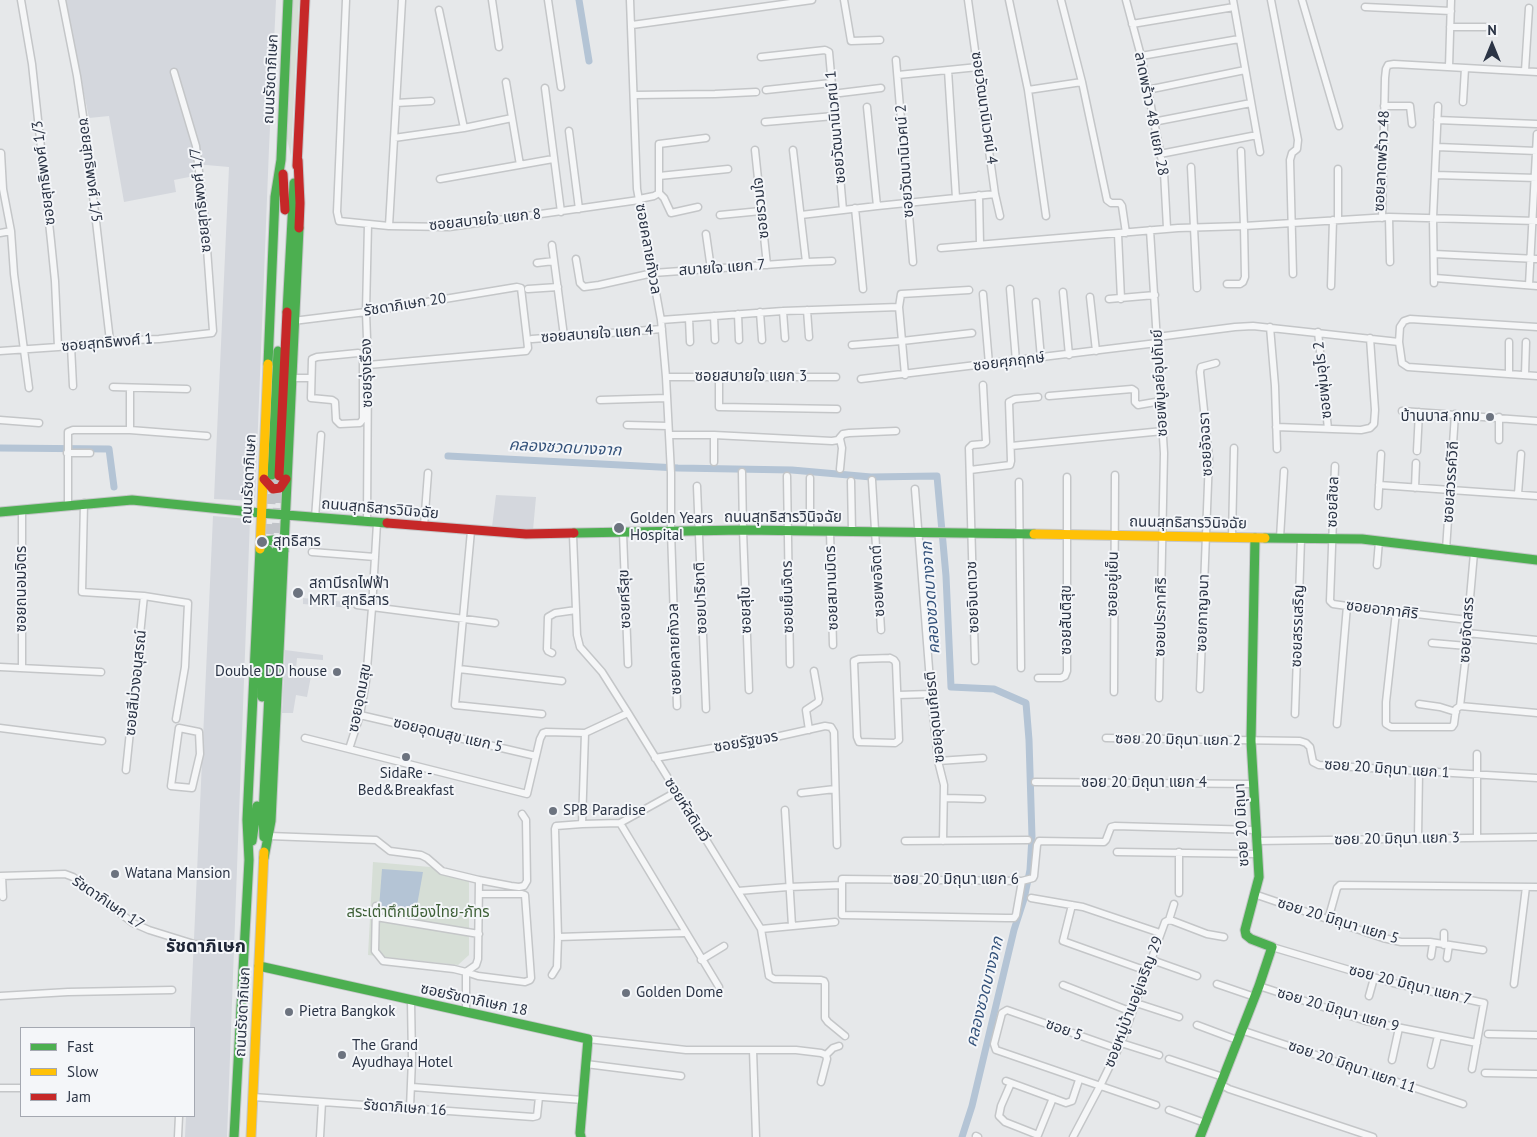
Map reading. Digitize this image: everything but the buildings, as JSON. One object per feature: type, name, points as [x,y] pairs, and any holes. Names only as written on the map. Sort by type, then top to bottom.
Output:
[{"type":"main road","name":"ถนนรัชดาภิเษก","points":[[234,1137],[248,860],[246,820],[272,550],[285,515],[275,477],[276,197],[281,160],[288,0]]},
{"type":"main road","name":"ถนนรัชดาภิเษก","points":[[264,858],[271,821],[272,550],[261,513],[275,477],[291,378],[300,203],[298,160],[305,0]]},
{"type":"main road","name":"ถนนรัชดาภิเษก","points":[[275,477],[292,200],[298,160]]},
{"type":"main road","name":"ถนนสุทธิสารวินิจฉัย","points":[[0,512],[132,500],[315,518],[532,535],[742,530],[1301,538],[1379,541],[1537,560]]},
{"type":"main road","name":"ซอย 20 มิถุนา","points":[[1255,538],[1251,741],[1259,877],[1245,925],[1246,935],[1251,939],[1272,947]]},
{"type":"main road","name":"ถนนรัชดาภิเษก","points":[[251,1137],[264,858],[263,816],[272,550]]},
{"type":"main road","points":[[1200,1137],[1259,986],[1272,947]]},
{"type":"main road","name":"ซอยรัชดาภิเษก 18","points":[[259,966],[588,1039]]},
{"type":"main road","points":[[581,1137],[588,1039]]},
{"type":"street","name":"ซอยสุทธิพงศ์ 1/3","points":[[22,0],[32,64],[52,241],[56,281],[58,347]]},
{"type":"street","name":"ซอยสุทธิพงศ์ 1/5","points":[[62,0],[77,76],[86,136],[110,341]]},
{"type":"street","name":"ซอยสบายใจ แยก 8","points":[[346,0],[337,212],[340,221],[389,226],[449,227],[639,200],[659,193]]},
{"type":"street","points":[[389,226],[402,0]]},
{"type":"street","points":[[492,0],[499,47]]},
{"type":"street","points":[[548,0],[562,87]]},
{"type":"street","name":"ซอยคลายกังวล","points":[[630,0],[639,200],[661,320],[666,377],[671,473],[671,532],[677,706]]},
{"type":"street","points":[[632,25],[792,1],[812,0]]},
{"type":"street","points":[[844,0],[852,41],[880,40]]},
{"type":"street","name":"ซอยวัฒนานิเวศน์ 4","points":[[968,0],[995,194],[1000,216]]},
{"type":"street","points":[[1009,0],[1028,90],[1046,216]]},
{"type":"street","points":[[1061,0],[1082,82],[1107,200],[1111,203],[1121,204],[1126,233]]},
{"type":"street","name":"ลาดพร้าว 48 แยก 28","points":[[1126,0],[1141,56],[1165,179],[1167,228]]},
{"type":"street","points":[[1271,0],[1298,140],[1297,149],[1292,153],[1290,160],[1290,222],[1293,274]]},
{"type":"street","points":[[1302,0],[1339,126]]},
{"type":"street","points":[[1451,0],[1449,68],[1537,72]]},
{"type":"street","points":[[1132,24],[1233,3],[1260,152]]},
{"type":"street","points":[[1365,7],[1451,11]]},
{"type":"street","points":[[1525,71],[1529,8]]},
{"type":"street","points":[[439,10],[464,128]]},
{"type":"street","points":[[1450,27],[1485,27]]},
{"type":"street","points":[[1141,56],[1239,39]]},
{"type":"street","name":"ซอยวัฒนานิเวศน์ 1","points":[[761,57],[825,50],[829,52],[843,210]]},
{"type":"street","name":"ซอยวัฒนานิเวศน์ 2","points":[[896,60],[913,262]]},
{"type":"street","name":"ซอยลาดพร้าว 48","points":[[941,248],[1118,234],[1167,228],[1244,226],[1336,219],[1382,218],[1386,69],[1388,65],[1394,64],[1449,68]]},
{"type":"street","points":[[898,75],[978,67]]},
{"type":"street","points":[[1463,102],[1466,68]]},
{"type":"street","points":[[948,70],[956,198]]},
{"type":"street","points":[[1147,90],[1244,70]]},
{"type":"street","name":"ซอยสุทธิพงศ์ 1/7","points":[[174,72],[196,146],[213,331]]},
{"type":"street","points":[[506,82],[520,165]]},
{"type":"street","points":[[1028,90],[1082,82]]},
{"type":"street","points":[[766,90],[832,83]]},
{"type":"street","points":[[545,88],[553,159],[562,212]]},
{"type":"street","points":[[832,94],[880,88]]},
{"type":"street","points":[[635,95],[756,92]]},
{"type":"street","points":[[396,103],[431,101]]},
{"type":"street","points":[[1153,122],[1251,103]]},
{"type":"street","points":[[1384,106],[1410,106],[1412,124]]},
{"type":"street","points":[[1438,106],[1433,218],[1435,280],[1537,286]]},
{"type":"street","points":[[867,107],[877,206]]},
{"type":"street","points":[[765,122],[834,116]]},
{"type":"street","points":[[394,138],[464,128],[512,118]]},
{"type":"street","points":[[1438,120],[1537,124]]},
{"type":"street","points":[[569,131],[579,209]]},
{"type":"street","points":[[1160,154],[1257,134]]},
{"type":"street","points":[[1529,285],[1534,258],[1537,134]]},
{"type":"street","points":[[698,207],[671,212],[666,201],[659,193],[659,144],[706,138]]},
{"type":"street","points":[[1436,147],[1536,151]]},
{"type":"street","name":"ซอยรวมใจ","points":[[755,150],[767,265]]},
{"type":"street","points":[[792,150],[802,215],[806,262]]},
{"type":"street","points":[[1227,284],[1240,284],[1243,282],[1244,226],[1240,151]]},
{"type":"street","points":[[1,153],[2,189],[10,231],[29,388]]},
{"type":"street","points":[[440,179],[553,159]]},
{"type":"street","points":[[1192,167],[1197,288]]},
{"type":"street","points":[[659,176],[728,169]]},
{"type":"street","points":[[1331,286],[1338,169]]},
{"type":"street","points":[[1435,175],[1536,178]]},
{"type":"street","points":[[802,215],[995,194]]},
{"type":"street","points":[[979,196],[980,244]]},
{"type":"street","points":[[855,208],[863,289]]},
{"type":"street","points":[[720,215],[762,211]]},
{"type":"street","points":[[1389,217],[1390,262]]},
{"type":"street","points":[[1382,218],[1535,221]]},
{"type":"street","name":"ซอยรุ่งเรือง","points":[[368,224],[366,312],[372,522]]},
{"type":"street","name":"ซอยพิบูลย์อุปถัมย์","points":[[1150,230],[1163,431],[1163,536]]},
{"type":"street","points":[[0,233],[10,231]]},
{"type":"street","points":[[706,234],[711,269]]},
{"type":"street","points":[[1118,234],[1121,299]]},
{"type":"street","points":[[552,245],[564,336]]},
{"type":"street","points":[[1434,254],[1534,258]]},
{"type":"street","name":"สบายใจ แยก 7","points":[[576,259],[580,283],[584,286],[599,285],[653,273],[832,260]]},
{"type":"street","points":[[537,263],[554,261]]},
{"type":"street","points":[[528,289],[558,286]]},
{"type":"street","name":"รัชดาภิเษก 20","points":[[293,321],[366,312],[516,287],[519,287],[522,291],[528,348],[526,351],[368,365]]},
{"type":"street","points":[[1010,289],[1016,361]]},
{"type":"street","points":[[905,375],[899,307],[900,296],[904,293],[969,290]]},
{"type":"street","points":[[1063,292],[1069,355]]},
{"type":"street","points":[[983,294],[990,364]]},
{"type":"street","points":[[1108,300],[1155,295]]},
{"type":"street","points":[[1090,297],[1096,351]]},
{"type":"street","points":[[1036,302],[1041,358]]},
{"type":"street","points":[[661,320],[760,312],[899,307]]},
{"type":"street","points":[[807,310],[809,338]]},
{"type":"street","points":[[783,311],[785,338]]},
{"type":"street","points":[[760,312],[762,340]]},
{"type":"street","points":[[738,314],[740,340]]},
{"type":"street","points":[[714,316],[715,340]]},
{"type":"street","points":[[689,318],[690,342]]},
{"type":"street","points":[[1537,327],[1410,319],[1404,321],[1400,327],[1399,342],[1402,363],[1408,367],[1537,376]]},
{"type":"street","name":"ซอยศุภฤกษ์","points":[[861,379],[1069,355],[1235,326],[1270,326],[1399,342]]},
{"type":"street","points":[[1270,326],[1277,449]]},
{"type":"street","name":"ซอยสบายใจ แยก 4","points":[[532,339],[662,329]]},
{"type":"street","name":"ซอยสุทธิพงศ์ 1","points":[[0,351],[160,338],[212,333],[213,331]]},
{"type":"street","name":"ซอยพุ่มอุไร 2","points":[[1318,332],[1328,429]]},
{"type":"street","points":[[852,345],[972,333]]},
{"type":"street","points":[[1276,427],[1361,430],[1370,428],[1374,424],[1375,410],[1370,338]]},
{"type":"street","points":[[1509,342],[1509,374]]},
{"type":"street","points":[[1525,375],[1526,342]]},
{"type":"street","points":[[71,346],[73,386]]},
{"type":"street","points":[[358,353],[363,355],[362,422],[337,423],[335,402],[311,398],[311,378],[312,359],[314,358],[358,353]]},
{"type":"street","name":"ซอยอัจฉรา","points":[[1206,537],[1209,458],[1200,372],[1201,367],[1216,363]]},
{"type":"street","name":"ซอยสบายใจ แยก 3","points":[[666,377],[836,377]]},
{"type":"street","points":[[720,377],[719,407],[837,409]]},
{"type":"street","points":[[291,378],[311,378]]},
{"type":"street","name":"ซอยจินตเวช","points":[[975,661],[970,446],[986,442],[984,385]]},
{"type":"street","points":[[113,387],[187,389]]},
{"type":"street","points":[[130,388],[130,430]]},
{"type":"street","points":[[1049,396],[1132,389],[1135,391],[1138,405],[1161,401]]},
{"type":"street","points":[[970,470],[1010,465],[1009,402],[1015,399],[1038,397]]},
{"type":"street","points":[[600,400],[667,398]]},
{"type":"street","points":[[1402,411],[1537,421]]},
{"type":"street","points":[[1416,451],[1419,412]]},
{"type":"street","name":"ซอยสวรรค์วิถี","points":[[1446,550],[1455,414]]},
{"type":"street","points":[[1499,417],[1499,440]]},
{"type":"street","points":[[0,420],[39,423]]},
{"type":"street","points":[[627,425],[668,426]]},
{"type":"street","points":[[68,505],[68,432],[73,430],[130,430],[208,436]]},
{"type":"street","points":[[669,435],[714,434],[832,441],[840,439],[843,434],[849,433],[896,431]]},
{"type":"street","points":[[1011,446],[1163,431]]},
{"type":"street","points":[[315,518],[321,434]]},
{"type":"street","points":[[714,434],[714,462]]},
{"type":"street","points":[[840,439],[842,448],[840,469]]},
{"type":"street","points":[[1232,537],[1234,448]]},
{"type":"street","points":[[67,452],[90,453]]},
{"type":"street","points":[[1378,506],[1381,454]]},
{"type":"street","points":[[1518,494],[1521,454]]},
{"type":"street","points":[[1415,488],[1416,463]]},
{"type":"street","name":"ซอยสิชล","points":[[1332,539],[1335,466]]},
{"type":"street","points":[[1280,538],[1284,471]]},
{"type":"street","name":"ซอยสุโข","points":[[742,472],[742,530],[749,690]]},
{"type":"street","points":[[424,526],[428,473]]},
{"type":"street","name":"ซอยอยู่เย็น","points":[[1114,692],[1115,475]]},
{"type":"street","name":"ซอยเย็นจิตร","points":[[786,476],[790,664]]},
{"type":"street","name":"ซอยสันติสุข","points":[[1038,678],[1061,678],[1065,676],[1067,671],[1067,477]]},
{"type":"street","points":[[810,478],[810,531]]},
{"type":"street","points":[[851,480],[852,532]]},
{"type":"street","name":"ซอยพอจิตต์","points":[[872,480],[881,630]]},
{"type":"street","points":[[1019,482],[1021,668]]},
{"type":"street","points":[[1379,485],[1537,496]]},
{"type":"street","name":"ซอยปาริชาติ","points":[[697,486],[706,710]]},
{"type":"street","name":"ซอยอุดมเกียรติ","points":[[915,489],[931,694],[938,761],[943,778],[943,841]]},
{"type":"street","points":[[84,503],[82,592],[144,596],[188,603],[185,667],[176,719]]},
{"type":"street","name":"ซอยถนอมจิตร","points":[[22,510],[22,668]]},
{"type":"street","name":"ซอยอุดมสุข","points":[[372,522],[375,557],[366,681],[360,715],[349,749],[526,794],[536,756]]},
{"type":"street","points":[[471,531],[455,703],[457,706],[542,714]]},
{"type":"street","name":"ซอยสมานมิตร","points":[[830,532],[833,645]]},
{"type":"street","name":"ซอยศรีสุข","points":[[623,533],[628,664]]},
{"type":"street","name":"ซอยหัสดิเสวี","points":[[573,535],[577,635],[580,647],[602,672],[761,930],[768,976],[824,981],[826,983],[825,1018],[846,1036]]},
{"type":"street","name":"ซอยประภาศิริ","points":[[1159,698],[1163,536]]},
{"type":"street","name":"ซอยกาญจนา","points":[[1200,689],[1206,537]]},
{"type":"street","name":"ซอยสรรเสริญ","points":[[1294,714],[1301,538]]},
{"type":"street","name":"ซอยอาภาศิริ","points":[[1332,539],[1330,601],[1333,604],[1468,620]]},
{"type":"street","points":[[1377,564],[1379,541]]},
{"type":"street","points":[[312,552],[375,557]]},
{"type":"street","name":"ซอยจัดสรร","points":[[1396,612],[1386,702],[1386,724],[1391,726],[1452,727],[1456,712],[1460,706],[1467,646],[1474,553]]},
{"type":"street","name":"ซอยสีม่วงอนุสรณ์","points":[[126,770],[144,596]]},
{"type":"street","points":[[357,605],[495,623]]},
{"type":"street","points":[[1337,724],[1347,606]]},
{"type":"street","points":[[552,654],[547,649],[548,617],[555,613],[576,610]]},
{"type":"street","points":[[1467,633],[1537,640]]},
{"type":"street","points":[[1432,643],[1467,646]]},
{"type":"street","points":[[893,658],[896,663],[898,695],[898,741],[895,743],[859,742],[857,737],[854,661],[859,659],[893,658]]},
{"type":"street","points":[[0,667],[101,672]]},
{"type":"street","points":[[459,669],[562,681]]},
{"type":"street","points":[[809,730],[806,710],[818,702],[819,699],[814,672]]},
{"type":"street","points":[[898,695],[931,694]]},
{"type":"street","points":[[1419,704],[1440,707],[1456,712]]},
{"type":"street","points":[[1460,706],[1537,714]]},
{"type":"street","points":[[536,756],[540,738],[546,732],[585,733],[628,713]]},
{"type":"street","name":"ซอยอุดมสุข แยก 5","points":[[360,715],[536,756]]},
{"type":"street","name":"ซอยรัฐขจร","points":[[655,758],[829,726],[834,732],[835,789]]},
{"type":"street","points":[[0,728],[102,741]]},
{"type":"street","points":[[179,728],[198,731],[203,754],[193,788],[172,786],[179,728]]},
{"type":"street","points":[[582,824],[585,733]]},
{"type":"street","points":[[305,738],[349,749]]},
{"type":"street","name":"ซอย 20 มิถุนา แยก 2","points":[[1106,738],[1251,741]]},
{"type":"street","name":"ซอย 20 มิถุนา แยก 1","points":[[1251,741],[1300,741],[1310,747],[1314,762],[1319,765],[1476,776],[1537,778]]},
{"type":"street","points":[[1477,754],[1477,838]]},
{"type":"street","points":[[938,761],[983,758]]},
{"type":"street","points":[[1418,839],[1419,771]]},
{"type":"street","name":"ซอย 20 มิถุนา แยก 4","points":[[1035,782],[1254,784]]},
{"type":"street","points":[[801,793],[835,789],[837,845]]},
{"type":"street","points":[[552,975],[557,967],[558,937],[555,828],[559,825],[620,823],[676,792]]},
{"type":"street","points":[[944,798],[982,799]]},
{"type":"street","points":[[785,810],[788,887],[792,926]]},
{"type":"street","points":[[269,836],[376,840],[394,852],[421,855],[442,871],[519,887],[524,886],[527,881],[526,820],[522,814]]},
{"type":"street","points":[[620,823],[684,933],[719,987]]},
{"type":"street","name":"ซอย 20 มิถุนา แยก 6","points":[[738,891],[842,885],[842,879],[1023,881],[1033,878],[1039,841],[1104,842],[1111,827],[1115,826],[1256,830]]},
{"type":"street","name":"ซอย 20 มิถุนา แยก 3","points":[[1256,841],[1537,837]]},
{"type":"street","points":[[904,841],[1028,840]]},
{"type":"street","points":[[1117,852],[1257,854]]},
{"type":"street","points":[[1179,852],[1179,893]]},
{"type":"street","name":"รัชดาภิเษก 17","points":[[1,876],[65,874],[73,877],[133,923],[149,930],[194,944],[244,946]]},
{"type":"street","points":[[1,876],[3,896]]},
{"type":"street","points":[[466,972],[476,965],[478,959],[479,880]]},
{"type":"street","points":[[842,885],[842,915],[1014,918],[1023,881]]},
{"type":"street","points":[[1328,920],[1337,888],[1340,885],[1537,887]]},
{"type":"street","points":[[1514,984],[1526,887]]},
{"type":"street","points":[[376,906],[375,952],[383,961],[454,969],[478,976],[525,982],[530,980],[525,896],[522,894],[479,894]]},
{"type":"street","name":"ซอย 20 มิถุนา แยก 5","points":[[1254,894],[1383,938],[1401,942],[1433,943],[1483,950]]},
{"type":"street","points":[[1031,898],[1084,907],[1160,933]]},
{"type":"street","points":[[1169,920],[1174,904]]},
{"type":"street","points":[[1072,905],[1063,941],[1147,971]]},
{"type":"street","points":[[376,917],[479,934]]},
{"type":"street","name":"ซอยหมู่บ้านอยู่เจริญ 29","points":[[1073,1137],[1119,1046],[1165,922],[1169,920],[1207,934],[1224,937]]},
{"type":"street","points":[[761,930],[835,922]]},
{"type":"street","points":[[558,937],[684,933]]},
{"type":"street","points":[[1444,933],[1447,945],[1447,958]]},
{"type":"street","points":[[1431,956],[1433,943]]},
{"type":"street","points":[[701,960],[724,946]]},
{"type":"street","name":"ซอย 20 มิถุนา แยก 7","points":[[1272,947],[1374,978],[1484,1003],[1472,1069]]},
{"type":"street","points":[[1152,960],[1196,976]]},
{"type":"street","points":[[466,972],[466,1012]]},
{"type":"street","points":[[1369,996],[1374,978]]},
{"type":"street","points":[[1217,984],[1254,997]]},
{"type":"street","points":[[1063,985],[1132,1012]]},
{"type":"street","name":"ซอย 20 มิถุนา แยก 9","points":[[1259,986],[1366,1022],[1476,1043]]},
{"type":"street","points":[[0,996],[68,992],[172,990]]},
{"type":"street","points":[[410,1001],[412,1087],[410,1108]]},
{"type":"street","points":[[1136,1003],[1179,1017]]},
{"type":"street","name":"ซอย 5","points":[[1079,1080],[996,1050],[994,1044],[1002,1013],[1011,1010],[1119,1046],[1159,1055]]},
{"type":"street","points":[[1197,1025],[1237,1040]]},
{"type":"street","points":[[1392,1060],[1398,1028]]},
{"type":"street","name":"ซอย 20 มิถุนา แยก 11","points":[[1241,1030],[1463,1104]]},
{"type":"street","points":[[1488,1034],[1537,1034]]},
{"type":"street","points":[[1431,1065],[1438,1036]]},
{"type":"street","points":[[588,1039],[686,1050],[796,1050],[826,1055]]},
{"type":"street","points":[[826,1055],[833,1048],[839,1046]]},
{"type":"street","points":[[753,1050],[756,1137]]},
{"type":"street","points":[[821,1082],[827,1059],[826,1055]]},
{"type":"street","points":[[1169,1059],[1222,1080],[1229,1089],[1374,1137]]},
{"type":"street","points":[[586,1064],[681,1076]]},
{"type":"street","points":[[1485,1073],[1537,1074]]},
{"type":"street","points":[[1054,1098],[1038,1135],[1005,1122],[999,1116],[1009,1082],[1069,1103],[1072,1101],[1079,1080],[1156,1105]]},
{"type":"street","points":[[412,1087],[583,1100]]},
{"type":"street","points":[[0,1088],[20,1088]]},
{"type":"street","name":"รัชดาภิเษก 16","points":[[253,1097],[533,1117],[537,1116],[539,1097]]},
{"type":"street","points":[[320,1137],[322,1102]]},
{"type":"street","points":[[1169,1110],[1205,1123]]},
{"type":"street","points":[[178,1137],[179,1117]]},
{"type":"shaded area","points":[[65,0],[276,0],[255,501],[214,499],[229,167],[192,166],[194,176],[174,180],[176,192],[124,202],[109,116],[89,118]]},
{"type":"shaded area","points":[[496,495],[536,497],[533,530],[492,527]]},
{"type":"shaded area","points":[[213,516],[250,519],[227,1137],[185,1137],[186,1117],[195,1117],[195,1027],[190,1027]]},
{"type":"shaded area","points":[[303,598],[357,603],[357,607],[303,604]]},
{"type":"shaded area","points":[[285,650],[323,655],[323,660],[297,658],[296,669],[312,671],[307,697],[296,695],[293,713],[282,713]]},
{"type":"green space","points":[[293,0],[299,0],[291,156],[285,130]]},
{"type":"green space","name":"สระเต่าตึกเมืองไทย-ภัทร","points":[[373,862],[430,867],[469,880],[469,955],[458,965],[368,955]]},
{"type":"water","points":[[382,869],[423,872],[416,911],[379,908]]},
{"type":"waterway","points":[[579,0],[589,61]]},
{"type":"waterway","points":[[0,448],[109,449],[114,487]]},
{"type":"waterway","name":"คลองชวดบางจาก","points":[[448,456],[678,468],[792,470],[871,477],[937,476],[946,576],[951,687],[994,689],[1026,703],[1029,740],[1032,837],[1030,870],[972,1106],[962,1137]]},
{"type":"tunnel","points":[[268,549],[272,475]]},
{"type":"tunnel","points":[[276,548],[279,480]]},
{"type":"traffic: fast","points":[[268,364],[275,197],[281,160],[288,0]]},
{"type":"traffic: fast","points":[[287,312],[294,183]]},
{"type":"traffic: fast","points":[[264,858],[271,821],[299,228]]},
{"type":"traffic: fast","points":[[272,475],[278,351]]},
{"type":"traffic: fast","points":[[0,512],[132,500],[387,523]]},
{"type":"traffic: fast","points":[[574,533],[743,530],[1034,534]]},
{"type":"traffic: fast","points":[[1200,1137],[1259,986],[1272,947],[1251,939],[1246,935],[1245,930],[1259,877],[1251,741],[1255,538]]},
{"type":"traffic: fast","points":[[1265,538],[1362,539],[1537,560]]},
{"type":"traffic: fast","points":[[260,549],[267,541],[273,540],[284,551]]},
{"type":"traffic: fast","points":[[234,1137],[249,860],[247,820],[260,549]]},
{"type":"traffic: fast","points":[[262,697],[268,550]]},
{"type":"traffic: fast","points":[[264,837],[263,816],[276,551]]},
{"type":"traffic: fast","points":[[252,841],[257,806]]},
{"type":"traffic: fast","points":[[259,966],[588,1039],[581,1137]]},
{"type":"traffic: slow","points":[[260,549],[268,364]]},
{"type":"traffic: slow","points":[[1034,534],[1265,538]]},
{"type":"traffic: slow","points":[[251,1137],[264,852]]},
{"type":"traffic: jam","points":[[297,166],[305,0]]},
{"type":"traffic: jam","points":[[298,160],[299,228]]},
{"type":"traffic: jam","points":[[283,174],[285,210]]},
{"type":"traffic: jam","points":[[279,476],[287,312]]},
{"type":"traffic: jam","points":[[264,479],[273,489],[280,488],[286,479]]},
{"type":"traffic: jam","points":[[387,523],[526,534],[574,533]]},
{"type":"place","name":"บ้านบาส กทม","points":[[1490,417]]},
{"type":"place","name":"Golden Years Hospital","points":[[619,528]]},
{"type":"place","name":"สุทธิสาร","points":[[262,542]]},
{"type":"place","name":"สถานีรถไฟฟ้า MRT สุทธิสาร","points":[[298,593]]},
{"type":"place","name":"Double DD house","points":[[337,672]]},
{"type":"place","name":"SidaRe - Bed&Breakfast","points":[[406,757]]},
{"type":"place","name":"SPB Paradise","points":[[553,811]]},
{"type":"place","name":"Watana Mansion","points":[[115,874]]},
{"type":"place","name":"Golden Dome","points":[[626,993]]},
{"type":"place","name":"Pietra Bangkok","points":[[289,1012]]},
{"type":"place","name":"The Grand Ayudhaya Hotel","points":[[342,1055]]},
{"type":"district","name":"รัชดาภิเษก","points":[[206,947]]}]
